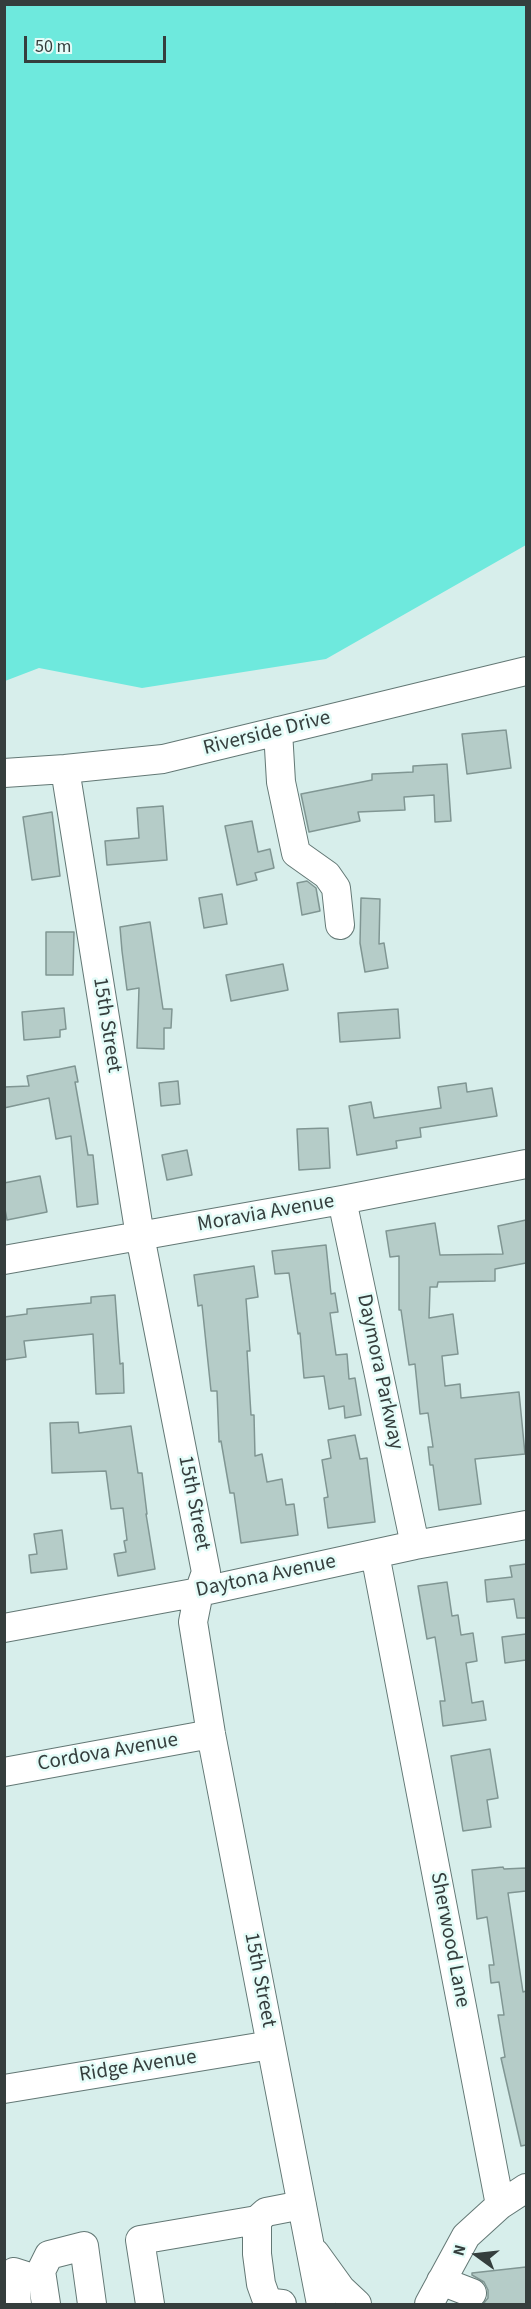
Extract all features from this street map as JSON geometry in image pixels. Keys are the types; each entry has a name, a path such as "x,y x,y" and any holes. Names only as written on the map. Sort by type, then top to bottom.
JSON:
{"street":[{"name":"Riverside Drive","path":"4,773 64,770 163,759 526,671"},
{"path":"278,731 281,782 296,853 327,875 336,888 340,925"},
{"name":"15th Street","path":"64,770 140,1236 206,1572 193,1622 211,1734 320,2295"},
{"name":"Moravia Avenue","path":"4,1260 342,1200 526,1164"},
{"name":"Daymora Parkway","path":"342,1200 415,1545"},
{"name":"Daytona Avenue","path":"4,1628 199,1592 415,1545 526,1525"},
{"name":"Sherwood Lane","path":"375,1554 500,2205"},
{"name":"Cordova Avenue","path":"4,1772 211,1734"},
{"name":"Ridge Avenue","path":"4,2089 271,2045"},
{"path":"471,2293 435,2293 466,2235 500,2205 526,2187"},
{"path":"150,2304 140,2241 257,2220 266,2212 302,2205"},
{"path":"257,2220 257,2254 261,2284 266,2298 273,2303 282,2304"},
{"path":"44,2293 41,2271 49,2255 84,2246 92,2304"},
{"path":"311,2248 342,2289 357,2304"},
{"path":"16,2304 14,2272 44,2293"},
{"path":"291,2304 304,2298 320,2295"}],"water":[{"path":"5,4 526,5 526,545 326,659 142,688 39,668 5,681"}],"building":[{"path":"506,730 511,768 467,774 462,734"},
{"path":"447,764 451,821 435,822 434,795 404,797 405,810 358,812 360,821 309,832 301,794 372,780 372,774 413,772 413,766"},
{"path":"163,806 167,860 107,865 105,841 139,838 137,808"},
{"path":"52,812 60,876 32,880 23,817"},
{"path":"252,821 258,852 270,849 274,868 255,873 257,880 237,885 225,826"},
{"path":"307,881 316,888 320,911 302,915 297,883"},
{"path":"222,894 227,924 204,928 199,898"},
{"path":"361,898 380,899 379,944 384,943 388,968 365,972 360,943"},
{"path":"150,922 163,1009 172,1009 171,1028 164,1028 164,1049 137,1048 139,988 127,990 122,951 120,927"},
{"path":"46,932 74,932 73,975 46,975"},
{"path":"283,964 288,990 231,1001 226,975"},
{"path":"64,1008 66,1029 60,1030 60,1037 24,1040 22,1012"},
{"path":"398,1009 400,1038 340,1042 338,1013"},
{"path":"75,1066 78,1082 75,1082 88,1155 93,1155 98,1204 77,1207 71,1136 56,1139 49,1098 4,1108 4,1087 29,1086 27,1076"},
{"path":"178,1081 180,1104 161,1106 159,1083"},
{"path":"466,1083 467,1092 492,1088 497,1116 420,1128 421,1137 396,1141 397,1148 357,1155 349,1106 371,1102 374,1118 441,1108 438,1087"},
{"path":"328,1128 330,1168 299,1170 297,1129"},
{"path":"187,1150 192,1175 167,1180 162,1155"},
{"path":"40,1176 47,1212 7,1220 4,1183"},
{"path":"526,1220 526,1263 495,1269 495,1281 438,1282 437,1287 430,1287 429,1318 453,1314 458,1354 442,1356 445,1386 460,1384 461,1398 519,1392 525,1454 475,1459 481,1504 439,1510 433,1465 430,1465 428,1447 433,1447 428,1413 420,1414 415,1364 409,1365 401,1310 399,1310 399,1256 390,1257 386,1231 435,1223 440,1255 503,1254 498,1226"},
{"path":"326,1245 331,1294 335,1293 338,1312 330,1313 336,1355 347,1354 349,1379 355,1378 361,1415 345,1418 344,1406 329,1409 324,1376 304,1378 300,1333 298,1334 289,1273 275,1274 272,1251"},
{"path":"254,1266 258,1297 246,1299 250,1351 247,1351 251,1415 254,1415 255,1456 262,1454 267,1482 282,1479 286,1505 294,1504 298,1535 241,1543 234,1493 230,1493 221,1441 219,1442 217,1391 211,1391 202,1305 198,1306 194,1275"},
{"path":"115,1295 124,1393 96,1394 93,1334 24,1341 26,1357 4,1360 4,1317 27,1314 27,1309 91,1303 91,1297"},
{"path":"78,1422 79,1433 131,1426 138,1473 142,1473 155,1569 118,1576 114,1554 126,1552 124,1541 127,1540 123,1508 111,1509 106,1471 52,1473 50,1423"},
{"path":"355,1435 360,1459 367,1458 375,1522 328,1528 324,1498 328,1497 322,1460 331,1458 328,1440"},
{"path":"62,1530 67,1569 31,1573 29,1555 37,1554 34,1534"},
{"path":"526,1564 526,1618 517,1618 514,1599 487,1602 485,1580 512,1577 510,1566"},
{"path":"447,1582 452,1616 458,1615 461,1635 473,1633 477,1661 466,1663 472,1703 483,1701 486,1720 443,1726 440,1701 445,1701 435,1637 427,1639 418,1586"},
{"path":"526,1634 526,1660 505,1663 502,1637"},
{"path":"490,1749 498,1798 487,1800 491,1827 463,1831 451,1756"},
{"path":"503,1867 504,1869 526,1868 526,1891 508,1893 523,1992 526,1991 526,2145 521,2146 501,2058 505,2057 498,2015 504,2015 499,1982 491,1983 489,1965 494,1965 487,1917 477,1919 472,1870"},
{"path":"526,2267 526,2304 483,2304 488,2298 488,2290 484,2282 472,2273"}]}
